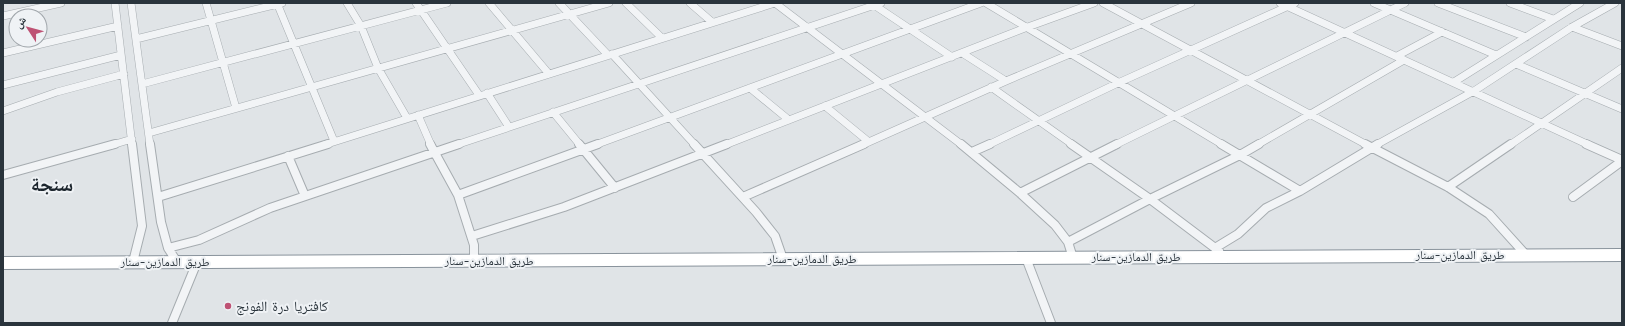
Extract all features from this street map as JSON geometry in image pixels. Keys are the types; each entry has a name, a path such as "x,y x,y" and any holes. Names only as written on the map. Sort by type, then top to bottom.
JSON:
{"highway":[{"name":"طريق الدمازين-سنار","path":"3,263 1073,258 1220,253 1622,255"}],"street":[{"path":"3,16 61,3"},
{"path":"115,3 142,226 133,262"},
{"path":"131,3 161,222 168,248 177,262"},
{"path":"206,3 236,108"},
{"path":"136,39 279,3 293,44 334,141"},
{"path":"347,3 361,26 378,68 407,118"},
{"path":"416,3 448,48 509,127"},
{"path":"142,84 447,3"},
{"path":"489,3 549,74"},
{"path":"559,3 640,84 743,198 776,236 783,259"},
{"path":"149,133 609,3"},
{"path":"626,3 662,38"},
{"path":"690,3 712,22"},
{"path":"747,3 755,9"},
{"path":"158,197 775,3 806,28 972,152 1020,193 1055,224 1068,242 1073,258"},
{"path":"458,195 981,3"},
{"path":"986,3 1025,28 1300,191"},
{"path":"472,236 564,207 615,188 962,52 1094,3"},
{"path":"1103,3 1246,81 1448,187 1489,214 1526,255"},
{"path":"743,198 1006,80 1191,3"},
{"path":"1280,3 1542,122 1622,161 1573,197"},
{"path":"972,152 1118,83 1295,3"},
{"path":"1374,3 1496,56"},
{"path":"1020,193 1090,157 1405,3"},
{"path":"1438,3 1526,37"},
{"path":"1510,3 1553,20"},
{"path":"1454,82 1580,3"},
{"path":"991,87 1150,199 1220,253 1266,208 1300,191 1372,147 1474,91 1572,27 1615,3"},
{"path":"168,248 199,240 270,208 878,4 910,29 952,57"},
{"path":"3,53 118,26"},
{"path":"1572,27 1622,46"},
{"path":"1068,242 1150,199 1240,155 1442,32"},
{"path":"962,52 1006,80"},
{"path":"3,85 121,55"},
{"path":"1516,64 1622,109"},
{"path":"1448,187 1622,68"},
{"path":"3,111 57,92 124,74"},
{"path":"750,88 789,120"},
{"path":"825,106 869,142"},
{"path":"553,112 615,188"},
{"path":"418,115 434,152 458,195 472,236 474,245 474,261"},
{"path":"3,175 132,139"},
{"path":"288,156 305,196"},
{"path":"1026,258 1051,323"},
{"path":"172,323 197,262"}],"place":[{"name":"كافتريا درة الفونج","path":"228,306"}],"district":[{"name":"سنجة","path":"52,184"}]}
